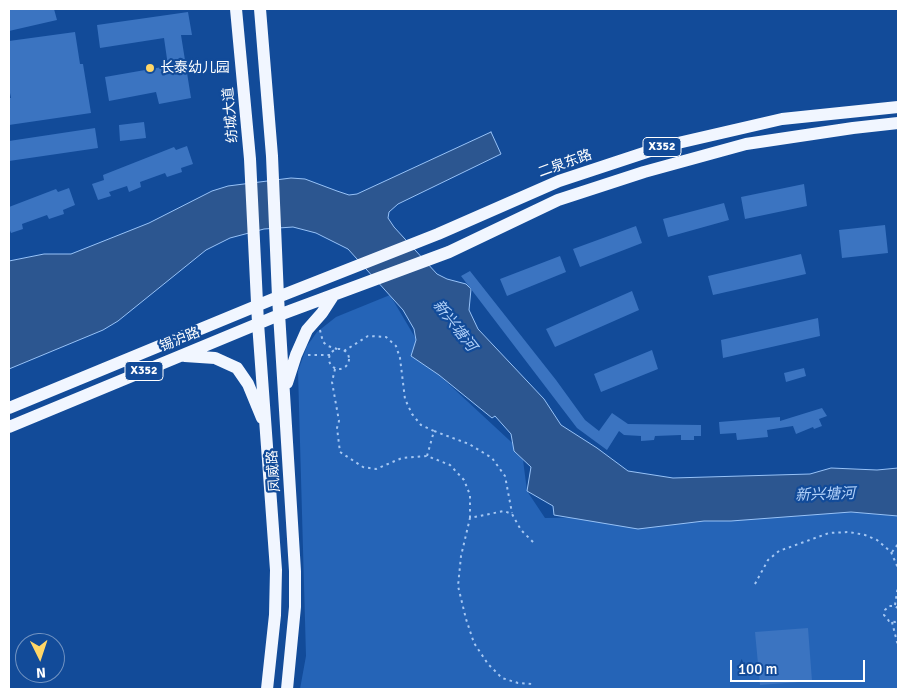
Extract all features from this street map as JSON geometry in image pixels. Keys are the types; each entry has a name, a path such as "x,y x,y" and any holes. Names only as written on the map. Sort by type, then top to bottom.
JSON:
{"main road":[{"name":"纺城大道","path":"236,9 250,159 255,255"},
{"name":"凤威路","path":"260,9 272,156 279,315 295,571 295,607 287,689"},
{"name":"二泉东路","path":"258,306 278,296 438,234 559,181 665,146 782,119 898,107"},
{"name":"X352","path":"279,315 449,252 558,200 644,172 746,144 898,123"},
{"name":"凤威路","path":"255,255 258,324 276,570 275,615 267,689"},
{"path":"284,394 296,355 307,330 333,296"},
{"name":"锡沪路","path":"9,408 258,306"},
{"name":"锡沪路","path":"9,427 279,315"},
{"path":"180,356 215,358 237,368 248,384 266,430"}],"path":[{"path":"317,318 323,342 337,350 344,351 368,336 386,337 396,346 400,358 405,399 412,414 421,425 469,444 492,458 505,476 512,514 522,530 533,542"},
{"path":"296,355 330,355 337,350"},
{"path":"330,355 330,365 335,369 344,368 349,362 348,356 344,351"},
{"path":"335,369 332,382 339,421 337,428 340,452 363,467 376,469 402,458 427,456 450,465 464,480 470,496 470,518 461,556 458,586 474,643 488,664 502,678 518,683 533,684"},
{"path":"427,456 434,431"},
{"path":"470,518 504,511 512,514"},
{"path":"756,584 768,560 779,552 829,533 848,532 865,535 877,540 891,552 898,568"},
{"path":"891,552 898,544"},
{"path":"894,606 898,586"},
{"path":"898,608 894,606 887,608 884,612 885,618 892,622 898,646"},
{"path":"892,622 898,620"}],"shaded area":[{"path":"390,295 439,375 522,452 527,491 545,518 851,512 898,516 898,689 300,689 306,656 298,371 307,346 317,332 336,317"}],"water":[{"name":"新兴塘河","path":"491,132 501,154 398,204 389,212 388,218 437,274 466,284 471,289 469,310 478,329 544,399 561,425 628,471 673,478 810,474 831,468 877,470 898,468 898,516 851,512 731,521 704,521 638,529 554,515 553,506 527,491 531,467 514,451 511,434 495,416 492,418 439,375 411,356 416,340 414,329 403,310 348,249 316,233 293,227 264,229 230,238 206,250 118,321 103,330 9,369 9,261 44,254 71,254 149,223 212,191 228,186 291,178 305,179 349,195 357,194"}],"building":[{"path":"54,9 57,20 9,31 9,10"},
{"path":"188,12 192,35 181,35 191,98 159,104 156,92 109,101 105,77 168,66 164,38 100,48 97,25"},
{"path":"75,32 80,64 83,64 91,113 9,125 9,98 11,98 9,88 9,41"},
{"path":"144,122 146,138 120,141 119,125"},
{"path":"95,128 98,148 9,161 9,141"},
{"path":"187,146 193,164 181,168 182,172 167,177 165,173 140,182 141,187 129,192 127,186 109,192 111,196 98,200 92,184 104,180 103,175 174,147 176,150"},
{"path":"804,184 807,206 745,219 741,197"},
{"path":"69,188 75,205 63,210 64,214 49,219 47,215 22,224 23,229 11,233 9,228 9,207 56,189 58,192"},
{"path":"724,203 729,220 668,237 663,219"},
{"path":"885,225 888,253 842,258 839,230"},
{"path":"636,226 642,243 580,267 573,249"},
{"path":"801,254 806,274 713,295 708,276"},
{"path":"560,256 566,272 507,296 500,279"},
{"path":"470,271 585,420 599,431 612,413 628,424 701,425 701,436 694,436 694,440 681,440 681,435 655,436 654,440 641,441 641,436 624,435 619,431 607,450 577,428 461,276"},
{"path":"632,291 639,310 555,347 546,329"},
{"path":"818,318 820,336 723,358 721,340"},
{"path":"652,350 658,369 601,392 594,374"},
{"path":"804,368 806,376 786,382 784,373"},
{"path":"822,408 827,416 819,419 822,426 814,429 813,427 796,434 793,426 767,430 768,437 737,440 736,433 720,434 719,422 780,417 780,421"},
{"path":"808,628 812,681 760,685 755,632"}],"place":[{"name":"长泰幼儿园","path":"150,68"}]}
